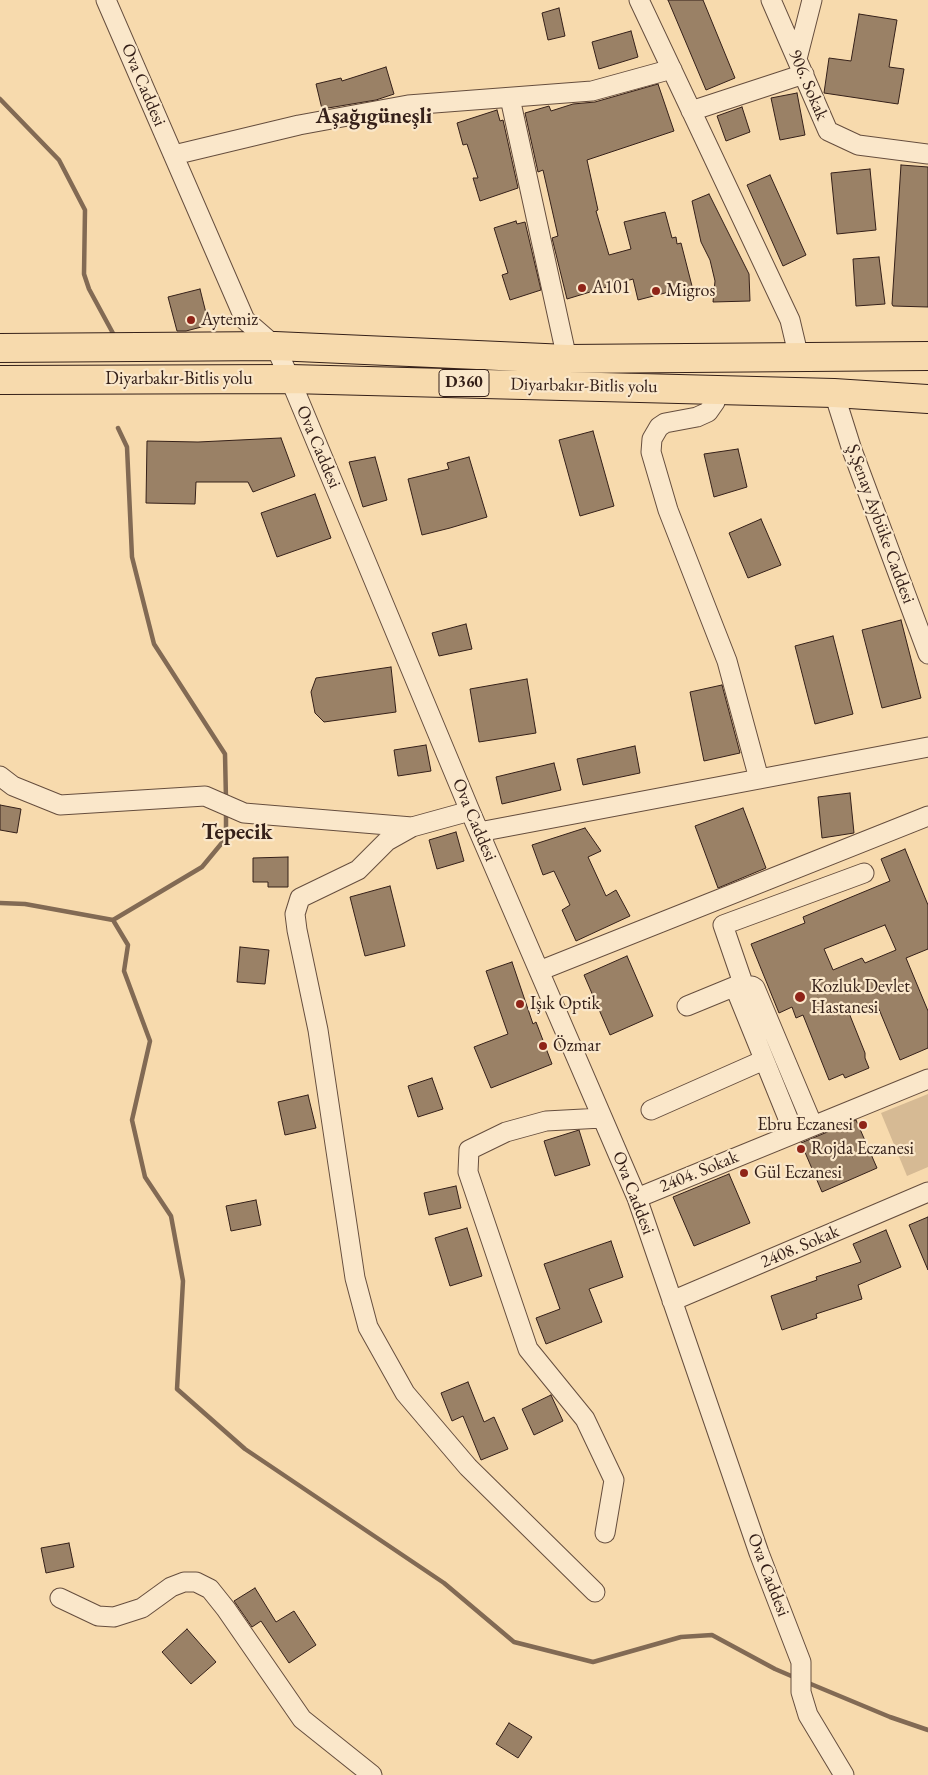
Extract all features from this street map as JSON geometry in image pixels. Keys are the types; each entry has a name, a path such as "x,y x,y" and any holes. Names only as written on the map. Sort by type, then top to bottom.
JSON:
{"highway":[{"name":"Diyarbakır-Bitlis yolu","path":"0,348 274,346 567,359 928,356"},
{"name":"Diyarbakır-Bitlis yolu","path":"0,380 290,379 834,393 928,399"}],"street":[{"name":"Ova Caddesi","path":"106,0 246,320 274,346 290,379 470,811 637,1198 758,1553 801,1662 801,1692 808,1715 844,1775"},
{"path":"638,0 790,320 800,358"},
{"name":"906. Sokak","path":"771,0 828,131 858,145 928,154"},
{"path":"691,111 800,67 812,0"},
{"path":"174,155 298,124 408,105 592,91 672,69"},
{"path":"510,98 567,359"},
{"path":"716,390 715,402 708,412 697,417 665,423 659,427 652,439 651,452 668,510 727,661 759,779"},
{"name":"Ş.Şenay Aybüke Caddesi","path":"834,393 852,450 928,654"},
{"path":"479,832 928,747"},
{"path":"0,776 13,786 60,805 205,796 244,813 412,828"},
{"path":"470,811 412,828 387,841 358,870 300,898 295,914 297,930 318,1030 355,1278 368,1327 405,1393 468,1467 595,1592"},
{"path":"539,971 928,816"},
{"path":"794,1133 738,995 743,984 723,925 864,873"},
{"path":"686,1006 743,984 755,988 813,1126"},
{"path":"651,1110 764,1060"},
{"name":"2404. Sokak","path":"637,1198 928,1078"},
{"path":"602,1118 546,1121 506,1132 469,1150 468,1172 528,1349 585,1419 614,1480 605,1533"},
{"name":"2408. Sokak","path":"672,1301 928,1192"},
{"path":"60,1598 98,1616 114,1617 142,1608 171,1587 184,1582 196,1582 210,1589 226,1608 302,1718 372,1775"}],"shaded area":[{"path":"928,1094 928,1167 907,1176 881,1113"}],"building":[{"path":"668,0 703,0 735,78 706,90"},
{"path":"559,8 565,36 548,40 542,13"},
{"path":"859,14 897,20 889,67 904,69 898,104 824,93 829,58 851,61"},
{"path":"631,31 638,57 599,69 592,42"},
{"path":"386,67 394,94 376,100 322,109 316,84 341,78 342,81"},
{"path":"658,84 674,131 587,160 598,210 596,211 609,255 631,249 624,222 665,212 672,238 676,237 677,244 681,243 692,286 638,300 633,279 567,299 552,238 558,236 543,170 538,172 525,113 549,106 551,111 573,104 595,102"},
{"path":"797,93 805,135 780,140 771,98"},
{"path":"742,107 750,132 726,141 717,116"},
{"path":"497,110 500,121 503,120 518,188 480,201 473,178 478,178 467,144 463,145 457,123"},
{"path":"901,165 928,167 928,307 893,306 892,304"},
{"path":"870,169 876,230 837,234 831,173"},
{"path":"770,175 806,255 783,266 747,185"},
{"path":"709,194 749,274 750,301 713,302 715,281 710,260 701,242 692,201"},
{"path":"516,221 517,224 525,222 541,290 510,300 502,275 508,273 494,228"},
{"path":"879,257 885,304 856,306 853,259"},
{"path":"200,289 209,325 186,331 177,331 168,297"},
{"path":"593,431 614,506 580,516 559,440"},
{"path":"281,438 295,476 253,492 248,482 196,482 195,504 146,503 147,441 198,442"},
{"path":"738,449 747,487 714,497 704,454"},
{"path":"375,457 387,500 363,507 349,462"},
{"path":"469,457 487,517 422,535 408,479 449,469 447,463"},
{"path":"315,494 331,538 277,557 261,513"},
{"path":"761,519 781,565 748,578 729,533"},
{"path":"901,620 921,698 882,708 862,630"},
{"path":"466,624 472,649 439,656 432,633"},
{"path":"833,636 853,714 815,724 795,646"},
{"path":"391,667 396,712 324,722 315,713 311,692 316,678"},
{"path":"527,679 536,733 479,742 470,689"},
{"path":"722,685 740,753 704,761 690,692"},
{"path":"426,745 431,771 398,776 394,750"},
{"path":"635,746 640,773 583,785 577,759"},
{"path":"554,763 561,790 502,804 496,777"},
{"path":"850,793 854,833 822,838 818,797"},
{"path":"0,805 21,809 17,833 0,830"},
{"path":"743,808 766,868 718,888 695,826"},
{"path":"585,828 601,851 588,857 606,896 616,890 630,916 576,941 562,910 570,905 554,871 543,875 532,845"},
{"path":"456,832 464,861 437,869 429,840"},
{"path":"905,849 928,905 928,949 906,958 928,1011 928,1048 900,1060 876,1002 849,1013 869,1068 845,1078 843,1074 829,1080 803,1015 796,1018 792,1007 779,1013 751,944 805,923 803,917 890,881 881,859","holes":["885,925 896,950 865,963 862,958 833,970 824,949"]},
{"path":"288,857 288,887 268,887 268,882 253,882 253,858"},
{"path":"390,886 405,946 365,956 350,897"},
{"path":"240,947 269,950 265,984 237,982"},
{"path":"627,956 653,1016 610,1035 584,975"},
{"path":"512,962 533,1024 536,1022 552,1064 491,1088 474,1047 508,1034 486,971"},
{"path":"432,1078 443,1109 418,1117 408,1086"},
{"path":"308,1095 316,1128 285,1135 278,1102"},
{"path":"856,1120 877,1168 822,1192 801,1143"},
{"path":"579,1130 590,1165 555,1176 544,1141"},
{"path":"729,1174 750,1223 694,1246 673,1197"},
{"path":"456,1186 461,1208 429,1215 424,1193"},
{"path":"256,1200 261,1225 231,1231 226,1206"},
{"path":"928,1217 928,1270 909,1225"},
{"path":"467,1228 482,1276 450,1286 435,1238"},
{"path":"886,1230 901,1267 858,1285 862,1299 816,1314 817,1318 782,1330 771,1296 817,1280 816,1277 861,1262 853,1244"},
{"path":"611,1241 623,1277 589,1289 602,1322 546,1344 536,1318 560,1309 544,1264"},
{"path":"468,1382 484,1422 494,1417 508,1449 481,1460 463,1416 452,1421 441,1393"},
{"path":"551,1395 563,1421 534,1435 522,1409"},
{"path":"69,1543 74,1567 46,1573 41,1548"},
{"path":"255,1588 276,1622 294,1611 316,1645 289,1663 261,1621 252,1627 234,1601"},
{"path":"187,1629 216,1662 191,1684 162,1652"},
{"path":"509,1723 532,1737 518,1758 496,1744"}],"waterway":[{"path":"0,99 59,160 85,210 84,274 89,289 115,337"},
{"path":"118,428 127,447 132,557 154,644 225,754 226,800"},
{"path":"0,903 25,904 113,920 202,867 226,838 226,810"},
{"path":"113,920 128,945 124,971 150,1041 132,1120 145,1177 171,1216 183,1281 177,1389 245,1449 444,1583 514,1642 593,1662 681,1637 712,1635 775,1669 796,1678"},
{"path":"806,1682 890,1717 928,1730"}],"place":[{"name":"A101","path":"582,288"},
{"name":"Migros","path":"656,291"},
{"name":"Aytemiz","path":"191,320"},
{"name":"Kozluk Devlet Hastanesi","path":"800,997"},
{"name":"Işık Optik","path":"520,1004"},
{"name":"Özmar","path":"543,1046"},
{"name":"Ebru Eczanesi","path":"863,1125"},
{"name":"Rojda Eczanesi","path":"801,1149"},
{"name":"Gül Eczanesi","path":"744,1173"}],"district":[{"name":"Aşağıgüneşli","path":"374,117"},
{"name":"Tepecik","path":"237,833"}]}
